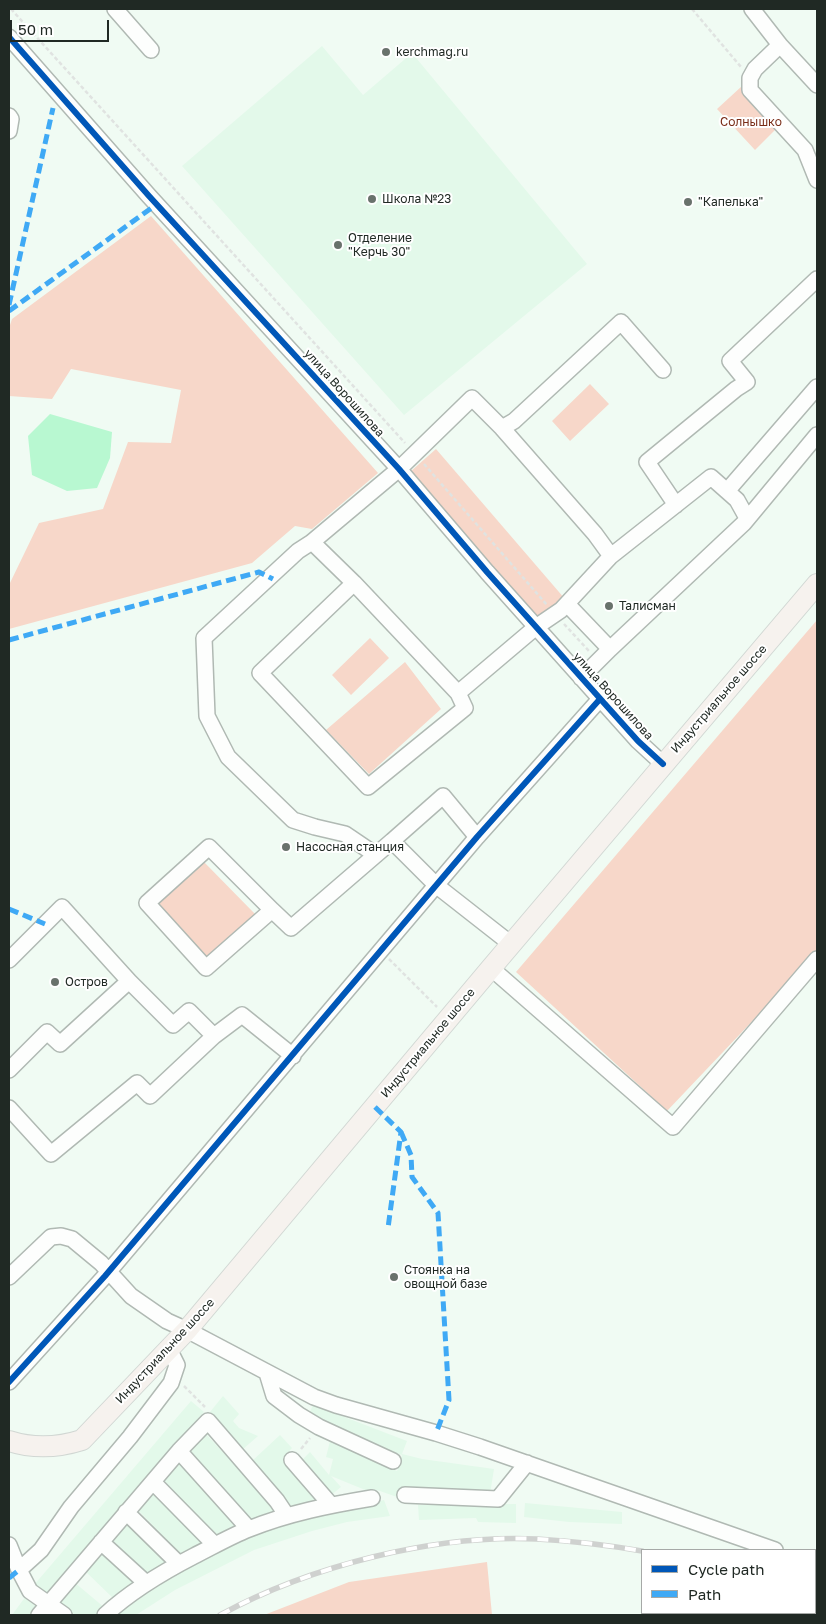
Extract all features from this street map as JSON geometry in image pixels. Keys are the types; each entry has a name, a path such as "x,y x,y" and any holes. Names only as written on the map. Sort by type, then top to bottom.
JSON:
{"main road":[{"name":"Индустриальное шоссе","path":"9,1442 25,1447 43,1448 82,1440 187,1330 490,968 817,584"}],"street":[{"path":"115,9 151,50"},
{"path":"752,9 780,46 817,85"},
{"name":"улица Ворошилова","path":"9,37 149,196 399,469 640,744 664,764"},
{"path":"780,46 755,69 750,78 750,90 805,150 817,180"},
{"path":"805,72 817,63"},
{"path":"9,116 11,119 9,131"},
{"path":"676,505 647,462 747,382 730,361 817,279"},
{"path":"502,428 514,420 620,322 663,370"},
{"path":"727,491 817,387"},
{"path":"376,855 345,834 293,820 228,756 207,716 204,638 298,551 312,542 399,469 472,398 502,428 595,534 611,556"},
{"path":"582,678 610,648 747,518 817,435"},
{"path":"458,693 536,626 555,615 568,604 611,556 711,477 737,500 747,518"},
{"path":"312,542 354,583 458,693 465,708 368,787 260,673 354,583"},
{"path":"568,604 610,648"},
{"path":"9,1382 109,1271 477,837 600,699"},
{"path":"272,910 206,968 147,903 210,847 291,928 443,796 477,837"},
{"path":"392,841 436,886 511,944"},
{"path":"9,960 62,907 129,981 173,1025 189,1011 214,1036"},
{"path":"490,968 673,1127 817,959"},
{"path":"9,1070 47,1032 60,1044 129,981"},
{"path":"9,1108 51,1154 137,1083 150,1096 214,1036 242,1015 293,1056"},
{"path":"9,1277 51,1237 61,1236 72,1239 109,1271 131,1296 166,1322 187,1330 314,1397 436,1433 528,1463 772,1549"},
{"path":"19,1570 41,1550 71,1507 130,1437 171,1383 177,1365 169,1349"},
{"path":"267,1373 274,1396 319,1428 393,1461"},
{"path":"43,1609 76,1574 126,1512 208,1420 278,1501 287,1516"},
{"path":"179,1451 248,1529"},
{"path":"292,1460 331,1505"},
{"path":"405,1495 498,1499 528,1463"},
{"path":"153,1482 215,1545"},
{"path":"106,1615 146,1583 248,1529 287,1516 331,1505 372,1498"},
{"path":"126,1512 179,1564"},
{"path":"101,1542 146,1583"},
{"path":"9,1545 30,1591 43,1609 64,1615"}],"path":[{"path":"11,9 415,454 555,615 598,661"},
{"path":"692,9 750,78"},
{"path":"381,951 448,1018"},
{"path":"174,1375 206,1409 208,1420"},
{"path":"292,1460 319,1428"}],"shaded area":[{"name":"Школа №23","path":"322,46 363,95 412,53 587,264 404,415 182,166"},
{"path":"50,414 112,432 110,458 97,488 67,491 32,475 28,436"},
{"path":"223,1396 239,1414 233,1421 239,1428 258,1436 242,1450 210,1412"},
{"path":"191,1401 204,1412 52,1588 46,1594 34,1585"},
{"path":"313,1405 407,1441 402,1454 422,1459 494,1469 490,1494 402,1488 397,1497 377,1490 375,1494 331,1476 341,1487 330,1496 301,1461 310,1452 329,1475 333,1459 326,1457 330,1441 397,1471 402,1455 368,1443 309,1414"},
{"path":"206,1434 278,1512 256,1524 188,1451"},
{"path":"280,1435 292,1448 283,1458 320,1501 295,1510 252,1461"},
{"path":"179,1460 238,1526 218,1539 161,1478"},
{"path":"153,1491 205,1544 182,1556 136,1508"},
{"path":"384,1500 390,1516 347,1522 254,1550 175,1590 136,1615 113,1615 166,1578 238,1541 288,1523"},
{"path":"525,1503 622,1512 622,1524 569,1522 524,1517"},
{"path":"516,1504 516,1523 478,1522 476,1518 419,1520 418,1505"},
{"path":"127,1521 167,1562 148,1576 111,1539"},
{"path":"103,1554 134,1583 115,1600 85,1571"},
{"path":"74,1582 105,1608 98,1615 75,1615 58,1601"},
{"path":"26,1596 38,1604 29,1615 12,1615"}],"green space":[{"name":"Солнышко","path":"742,86 778,127 755,150 717,109"},
{"path":"151,216 378,473 312,529 295,526 252,563 9,629 9,585 39,523 103,509 128,442 171,443 181,390 71,369 52,399 9,396 9,328 12,319"},
{"path":"590,384 609,404 570,441 552,421"},
{"path":"436,449 565,599 539,621 410,472"},
{"path":"817,620 817,953 667,1111 516,972"},
{"path":"370,638 389,658 351,695 332,675"},
{"path":"405,662 441,709 369,774 326,730"},
{"path":"204,862 255,914 207,958 158,904"},
{"path":"487,1562 492,1615 264,1615 349,1582"}],"railway":[{"path":"220,1615 255,1597 333,1568 415,1548 497,1539 537,1539 590,1543 641,1551"}],"marked path":[{"path":"9,305 53,108"},
{"path":"9,311 157,204"},
{"path":"9,640 259,572 273,579"},
{"path":"9,909 45,924"},
{"path":"375,1107 401,1132 388,1228"},
{"path":"401,1132 411,1155 412,1177 438,1213 449,1400 436,1433"},
{"path":"9,1578 19,1570"}],"cycle path":[{"path":"9,37 149,196 399,469 487,572 638,741 663,764"},
{"path":"9,1382 105,1276 477,837 600,699"}],"place":[{"name":"kerchmag.ru","path":"386,52"},
{"name":"Школа №23","path":"372,199"},
{"name":"\"Капелька\"","path":"688,202"},
{"name":"Отделение \"Керчь 30\"","path":"338,245"},
{"name":"Талисман","path":"609,606"},
{"name":"Насосная станция","path":"286,847"},
{"name":"Остров","path":"55,982"},
{"name":"Стоянка на овощной базе","path":"394,1277"}]}
